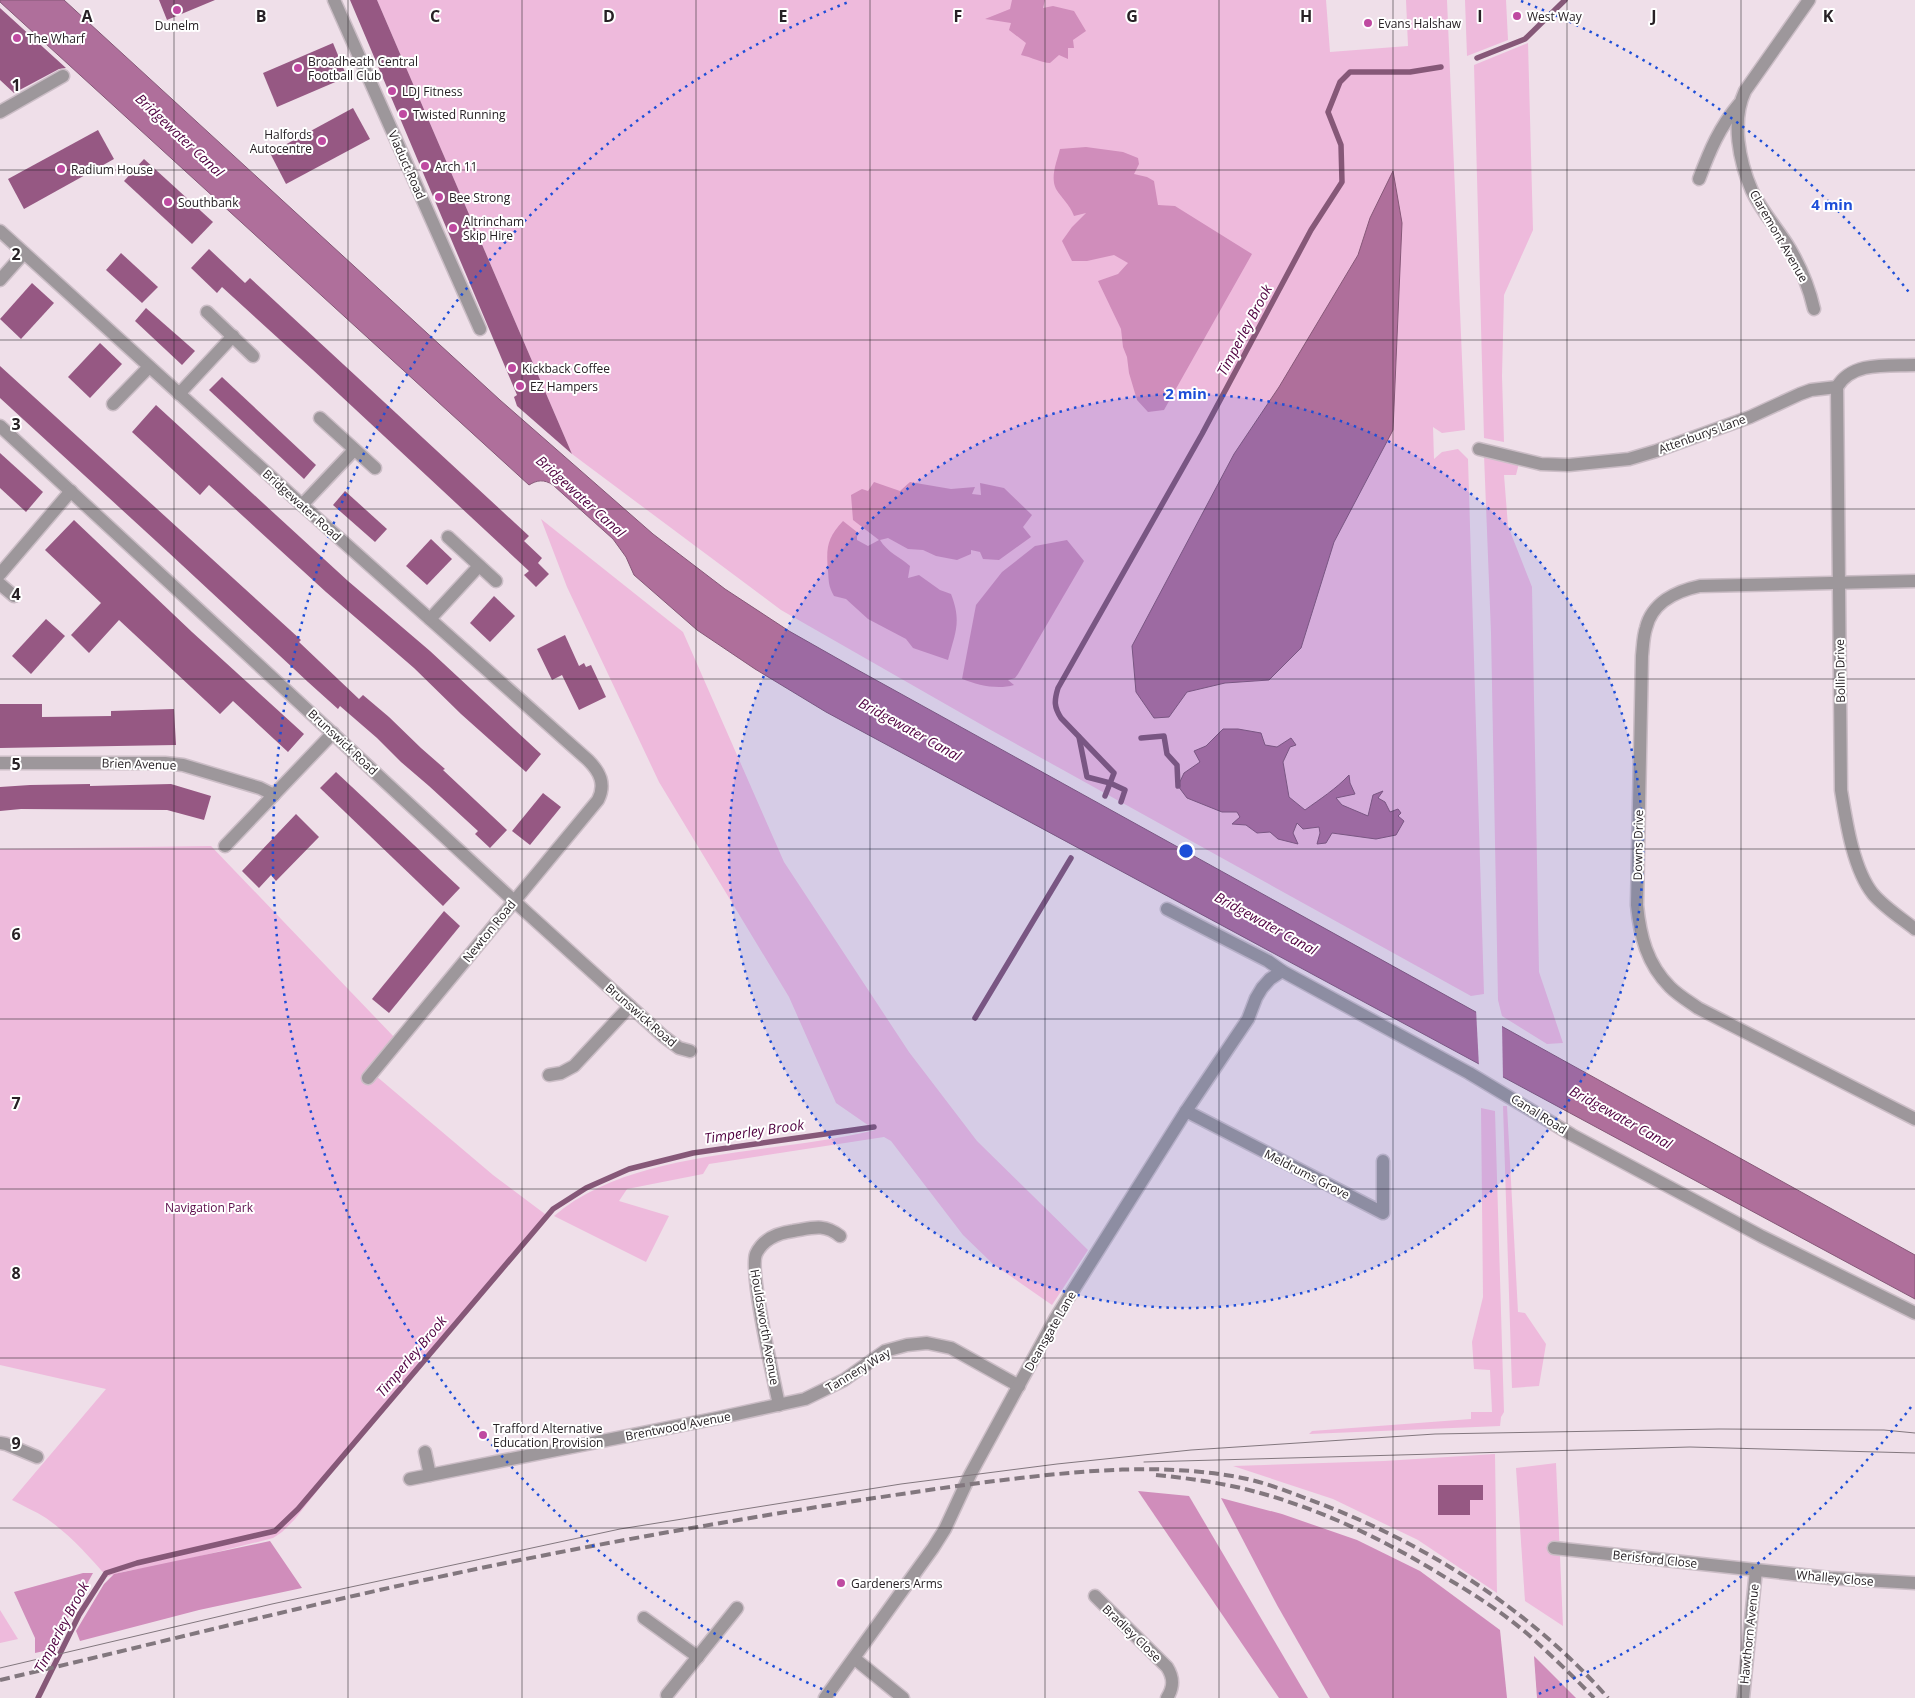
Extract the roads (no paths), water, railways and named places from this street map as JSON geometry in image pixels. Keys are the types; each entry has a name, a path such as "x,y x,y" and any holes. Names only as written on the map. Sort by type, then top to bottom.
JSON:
{"street":[{"name":"Viaduct Road","path":"334,0 480,329"},
{"name":"Claremont Avenue","path":"1809,0 1745,91 1737,114 1738,135 1743,162 1752,192 1790,248 1809,288 1814,309"},
{"path":"0,112 63,76"},
{"name":"Claremont Avenue","path":"1699,179 1724,121 1739,104"},
{"name":"Bridgewater Road","path":"0,231 302,505 588,760 597,770 602,780"},
{"path":"0,280 24,253"},
{"path":"207,312 253,356"},
{"path":"179,394 233,336"},
{"path":"1837,387 1843,378 1857,370 1880,366 1915,365"},
{"path":"113,404 149,367"},
{"name":"Attenburys Lane","path":"1479,449 1541,464 1569,465 1629,459 1750,418 1811,390 1837,387"},
{"name":"Bollin Drive","path":"1837,387 1841,790 1847,829 1854,853 1873,894 1915,930"},
{"path":"320,418 374,468"},
{"name":"Brunswick Road","path":"0,426 514,901 673,1044 690,1051"},
{"path":"302,505 354,450"},
{"path":"0,574 71,491"},
{"path":"448,536 496,581"},
{"path":"430,619 479,566"},
{"name":"Downs Drive","path":"1915,581 1700,586 1685,589 1668,597 1657,608 1646,626 1642,656 1637,905 1640,929 1650,960 1670,987 1698,1008 1915,1119"},
{"path":"0,584 14,596"},
{"path":"225,846 333,733"},
{"name":"Brien Avenue","path":"0,763 165,763 183,765 260,788 274,795"},
{"name":"Newton Road","path":"368,1078 598,800 602,780"},
{"name":"Canal Road","path":"1167,910 1268,961 1282,971 1469,1072 1581,1139 1762,1236 1915,1313"},
{"name":"Deansgate Lane","path":"825,1698 855,1659 933,1548 1059,1313 1186,1111 1248,1019 1262,988 1270,979 1282,971"},
{"path":"549,1075 561,1073 574,1066 630,1006"},
{"name":"Meldrums Grove","path":"1186,1111 1383,1213 1383,1161"},
{"name":"Houldsworth Avenue","path":"779,1405 759,1299 756,1256 766,1241 782,1232 821,1227 833,1231 840,1236"},
{"name":"Tannery Way","path":"779,1405 805,1399 834,1386 885,1351 927,1343 951,1348 1019,1386"},
{"name":"Brentwood Avenue","path":"410,1479 779,1405"},
{"path":"0,1443 37,1457"},
{"path":"425,1452 430,1475"},
{"name":"Berisford Close","path":"1554,1548 1756,1570"},
{"name":"Whalley Close","path":"1756,1570 1864,1581 1915,1583"},
{"name":"Hawthorn Avenue","path":"1743,1698 1756,1570"},
{"name":"Bradley Close","path":"1095,1596 1167,1667 1172,1676 1173,1686 1167,1698"},
{"path":"668,1697 737,1608"},
{"path":"644,1618 698,1657"},
{"path":"855,1659 903,1698"}],"water":[{"name":"Bridgewater Canal","path":"0,0 64,0 500,400 653,534 725,589 789,631 856,669 1915,1255 1915,1299 826,712 755,669 697,630 634,575 626,557 613,539 553,485 541,481 529,485"},
{"path":"1393,171 1402,223 1393,430 1334,542 1301,648 1269,680 1225,683 1187,692 1169,717 1154,718 1136,692 1132,646 1234,454 1279,387 1358,255 1370,218"},
{"path":"1223,729 1238,729 1261,733 1265,745 1277,747 1291,738 1296,745 1290,747 1283,762 1289,797 1305,810 1349,775 1355,794 1336,798 1342,805 1368,816 1373,795 1383,791 1378,798 1385,802 1390,812 1398,809 1401,813 1398,816 1404,821 1396,835 1376,839 1332,833 1326,843 1317,844 1320,833 1319,827 1303,829 1297,823 1293,833 1298,844 1278,839 1270,832 1257,833 1246,825 1232,824 1240,817 1237,812 1222,812 1187,798 1178,786 1184,773 1200,762 1194,751 1206,746"}],"waterway":[{"name":"Timperley Brook","path":"1477,58 1525,39 1565,0"},
{"name":"Timperley Brook","path":"1105,796 1114,773 1061,718 1055,704 1058,688 1202,434 1311,230 1342,182 1341,145 1328,112 1340,82 1350,72 1410,72 1441,67"},
{"path":"1141,738 1164,736 1167,754 1177,765 1178,786"},
{"path":"1079,737 1087,777 1110,783 1125,790 1121,802"},
{"name":"Timperley Brook","path":"975,1018 1071,858"},
{"name":"Timperley Brook","path":"38,1698 79,1615 106,1573 137,1563 275,1531 298,1509 553,1209 586,1188 629,1169 693,1153 874,1127"}],"tram line":[{"path":"0,1668 272,1604 620,1529 901,1484 1057,1464 1191,1450 1435,1434 1719,1429 1884,1430 1915,1433"},
{"path":"1144,1462 1690,1447 1915,1453"}],"railway":[{"path":"0,1680 392,1587 645,1536 842,1503 1020,1478 1152,1469 1205,1472 1260,1482 1347,1515 1389,1534 1430,1555 1469,1579 1507,1606 1543,1634 1577,1665 1608,1698"},
{"path":"1156,1475 1223,1484 1272,1496 1325,1515 1375,1538 1470,1592 1501,1613 1531,1637 1594,1698"}],"place":[{"name":"Dunelm","path":"177,10"},
{"name":"West Way","path":"1517,16"},
{"name":"Evans Halshaw","path":"1368,23"},
{"name":"The Wharf","path":"17,38"},
{"name":"Broadheath Central Football Club","path":"298,68"},
{"name":"LDJ Fitness","path":"392,91"},
{"name":"Twisted Running","path":"403,114"},
{"name":"Halfords Autocentre","path":"322,141"},
{"name":"Arch 11","path":"425,166"},
{"name":"Radium House","path":"61,169"},
{"name":"Bee Strong","path":"439,197"},
{"name":"Southbank","path":"168,202"},
{"name":"Altrincham Skip Hire","path":"453,228"},
{"name":"Kickback Coffee","path":"512,368"},
{"name":"EZ Hampers","path":"520,386"},
{"name":"Trafford Alternative Education Provision","path":"483,1435"},
{"name":"Gardeners Arms","path":"841,1583"}],"park label":[{"name":"Navigation Park","path":"209,1207"}]}
